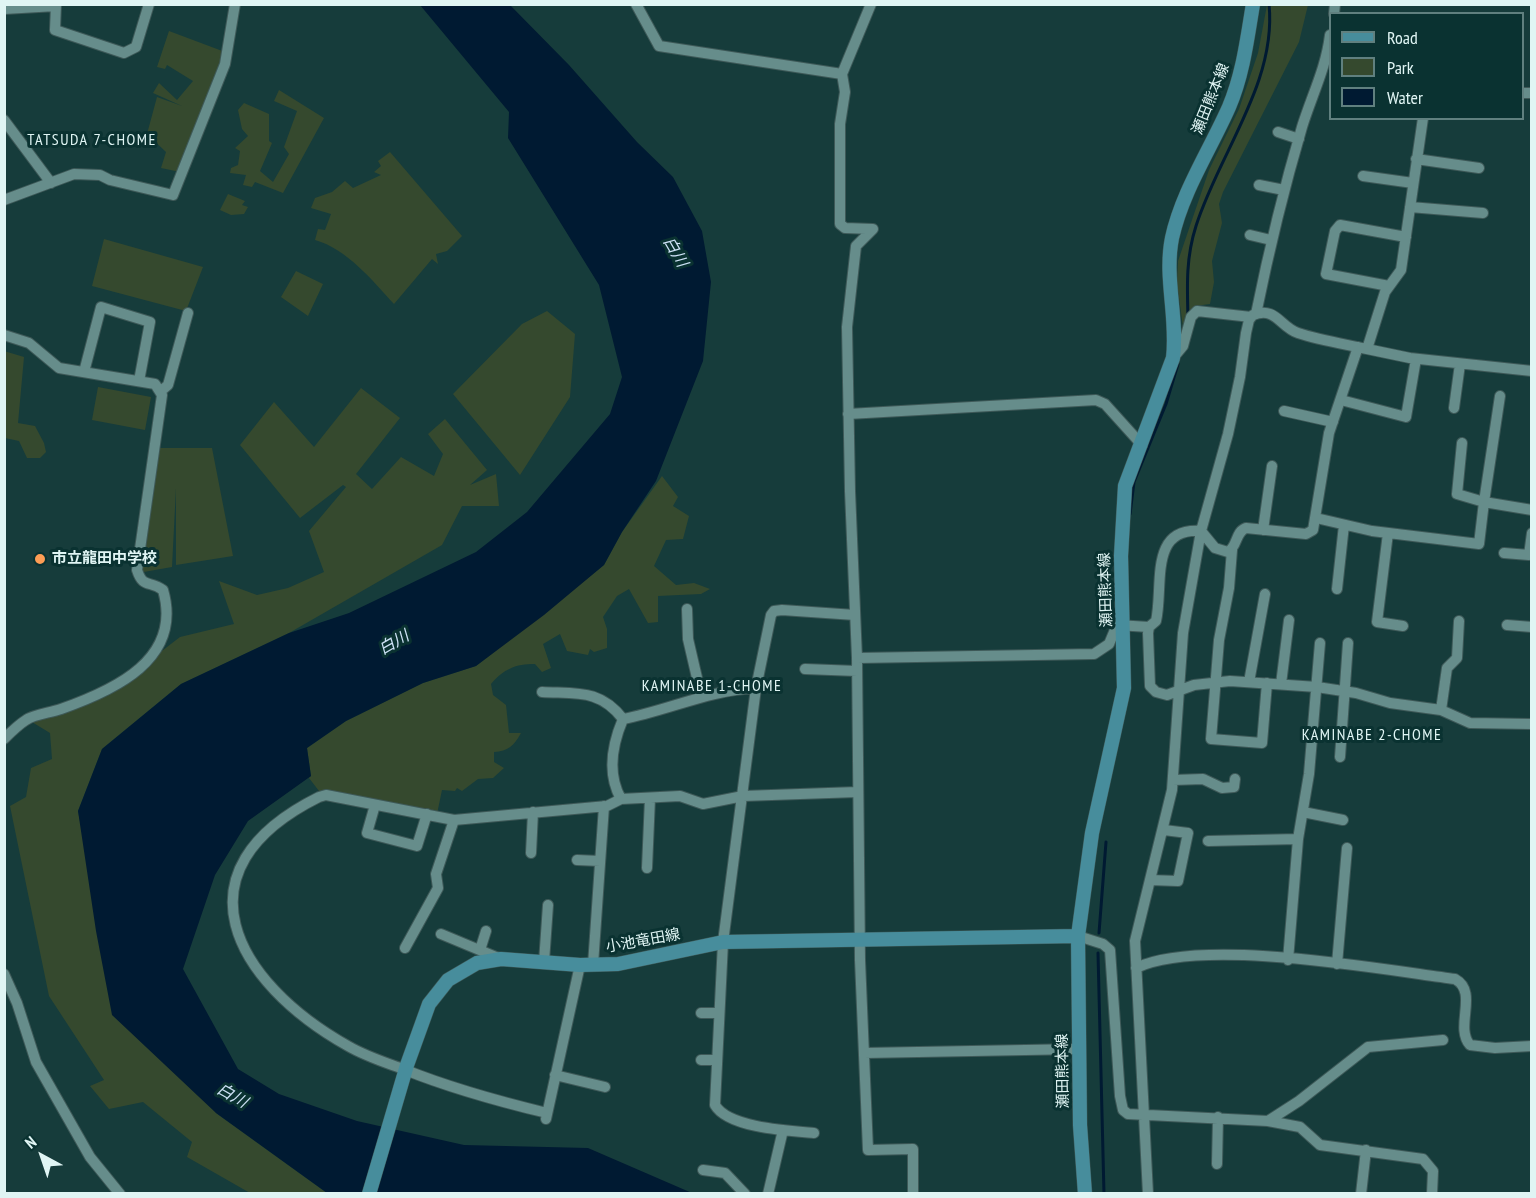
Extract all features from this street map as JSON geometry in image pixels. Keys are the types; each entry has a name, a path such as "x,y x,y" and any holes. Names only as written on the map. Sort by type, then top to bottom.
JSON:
{"main road":[{"name":"瀬田熊本線","path":"1085,1194 1079,1049 1078,936 1092,833 1124,688 1121,556 1125,486 1173,357 1175,340 1169,263 1172,238 1180,211 1229,106 1243,67 1253,4"},
{"name":"小池竜田線","path":"369,1194 423,1017 436,993 461,970 485,960 587,965 637,962 723,942 1078,936"}],"street":[{"path":"4,9 56,5 56,30 124,53 136,47 149,4"},
{"path":"4,200 74,174 100,175 110,180 173,195 225,64 235,4"},
{"path":"636,4 659,45 842,74"},
{"path":"871,4 842,74 845,93 840,124 840,224 845,228 873,230 856,246 847,327 857,658 857,792 864,1053 868,1150 913,1149 913,1194"},
{"path":"1148,1194 1136,941 1164,830 1173,780 1181,690 1183,633 1201,531 1228,434 1271,240 1299,139 1325,65 1329,41"},
{"path":"4,120 51,183"},
{"path":"1267,683 1262,743 1211,740 1215,682 1232,550 1242,530 1306,534 1312,530 1332,422 1389,286 1401,270 1423,120"},
{"path":"1278,132 1299,139"},
{"path":"1416,159 1479,168"},
{"path":"1363,176 1413,183"},
{"path":"1259,185 1284,190"},
{"path":"1410,207 1483,213"},
{"path":"1389,286 1326,274 1336,228 1343,226 1406,237"},
{"path":"1250,235 1271,240"},
{"path":"84,372 101,307 150,322 139,381"},
{"path":"1173,357 1183,346 1191,317 1197,311 1273,314 1297,333 1362,348 1416,359 1532,371"},
{"path":"161,391 168,385 188,313"},
{"path":"4,335 29,343 51,364 59,368 154,384 161,391 137,570 140,579 145,584 158,586 165,595 169,614 158,650 143,667 115,687 62,709 27,719 4,739"},
{"path":"1341,400 1410,418 1416,359"},
{"path":"1454,408 1460,364"},
{"path":"1316,518 1388,533 1479,544 1500,396"},
{"path":"848,414 1096,400 1105,404 1142,445"},
{"path":"1284,411 1332,422"},
{"path":"1462,443 1457,494 1484,502 1532,510"},
{"path":"1263,530 1272,466"},
{"path":"1337,590 1344,525"},
{"path":"1232,550 1228,552 1218,550 1201,531 1182,531 1168,543 1161,566 1156,621 1149,627 1147,646 1150,686 1164,694 1215,682 1317,687 1345,691 1390,703 1441,711 1470,723 1532,724"},
{"path":"1388,533 1377,622 1403,626"},
{"path":"1504,553 1529,555 1532,533"},
{"path":"1249,682 1264,594"},
{"path":"687,609 688,639 701,695"},
{"path":"814,1132 757,1126 718,1110 714,1101 723,942 756,688 764,644 774,611 855,615"},
{"path":"1281,684 1289,620"},
{"path":"1441,711 1447,668 1457,658 1459,621"},
{"path":"857,658 1094,654 1109,644 1117,625 1149,627"},
{"path":"1507,626 1532,627"},
{"path":"1288,960 1298,839 1303,812 1320,643"},
{"path":"1340,758 1348,643"},
{"path":"804,669 857,671"},
{"path":"623,718 659,711 701,695 756,688"},
{"path":"542,692 601,698 610,703 623,718"},
{"path":"621,799 613,782 612,767 623,718"},
{"path":"1173,780 1203,779 1222,788 1234,786"},
{"path":"604,806 600,861 587,965 555,1075 546,1116 465,1093 348,1046 286,1000 261,975 249,957 233,916 233,891 239,866 253,845 272,828 319,796 375,804 454,820 604,806 621,799 680,796 703,804 742,796 857,792"},
{"path":"647,868 650,798"},
{"path":"375,804 367,832 417,846 427,814"},
{"path":"531,853 533,812"},
{"path":"1303,812 1342,820"},
{"path":"405,948 438,888 436,874 454,820"},
{"path":"1150,880 1178,881 1188,833 1164,830"},
{"path":"1208,841 1298,839"},
{"path":"1337,964 1347,848"},
{"path":"577,860 600,861"},
{"path":"544,962 548,905"},
{"path":"480,951 486,931"},
{"path":"441,934 501,959"},
{"path":"1078,936 1103,944 1110,950 1121,1103 1125,1112 1145,1116 1218,1117 1268,1121 1300,1127 1320,1145 1366,1150 1427,1161 1433,1171 1432,1194"},
{"path":"1136,968 1167,958 1235,957 1337,964 1455,979 1462,984 1466,993 1464,1035 1470,1045 1495,1048 1532,1046"},
{"path":"4,974 17,1003 36,1062 90,1157 117,1192"},
{"path":"701,1013 719,1013"},
{"path":"1268,1121 1299,1101 1368,1047 1443,1040"},
{"path":"864,1053 1079,1049"},
{"path":"700,1060 716,1060"},
{"path":"555,1075 605,1087"},
{"path":"1216,1164 1218,1117"},
{"path":"768,1194 783,1130"},
{"path":"1361,1194 1366,1150"},
{"path":"703,1170 725,1173 745,1194"}],"green space":[{"path":"1267,5 1308,5 1299,42 1219,204 1222,223 1212,261 1214,282 1210,304 1195,306 1183,327 1177,283 1178,261 1209,170 1239,109 1258,53"},
{"path":"169,31 225,52 180,172 161,168 166,152 147,134 157,97 182,106 153,93 159,83 177,100 193,81 167,65 165,69 157,67"},
{"path":"279,90 324,118 283,193 255,182 252,187 243,185 246,175 230,173 231,168 238,165 240,151 235,148 248,136 242,129 238,110 244,103 269,114 269,141 272,143 260,171 273,182 289,154 284,147 297,111 274,101"},
{"path":"390,152 462,236 447,251 436,254 438,264 432,259 394,304 348,258 327,244 315,240 318,229 325,230 331,214 311,208 315,198 332,192 345,181 353,188 381,175 374,172 381,166 378,161"},
{"path":"228,194 245,201 242,205 248,207 244,214 231,215 220,210"},
{"path":"104,239 203,267 186,311 92,286"},
{"path":"296,271 323,284 308,316 281,297"},
{"path":"547,311 575,334 570,397 520,475 453,394 522,324"},
{"path":"4,351 24,357 18,423 35,426 46,452 40,458 27,458 19,441 5,438"},
{"path":"98,387 151,397 145,430 92,420"},
{"path":"361,388 400,418 356,474 372,489 401,457 434,476 443,454 428,434 445,419 487,470 470,485 496,474 499,506 462,506 442,545 289,633 181,684 102,749 78,811 88,861 216,1113 327,1193 250,1193 187,1157 192,1142 143,1102 109,1109 90,1086 104,1080 49,996 10,806 26,797 31,768 52,759 50,733 27,719 115,687 180,637 234,624 219,581 257,595 288,588 324,572 309,531 346,487 343,485 300,518 240,445 274,402 314,447"},
{"path":"153,448 212,448 233,556 176,565 176,488 172,567 138,573"},
{"path":"662,476 678,497 673,506 689,516 683,539 666,540 654,566 676,585 694,583 710,589 701,594 658,596 658,622 648,623 629,589 617,596 603,617 607,629 607,648 594,652 590,649 588,655 567,651 560,634 543,644 551,668 542,672 535,664 522,665 510,668 501,675 491,684 493,695 506,705 509,733 521,733 510,747 494,752 494,762 504,768 493,778 478,779 462,791 457,788 455,791 442,790 437,814 319,791 309,778 311,776 307,748 346,721 423,683 476,666 604,565 622,532"}],"water":[{"name":"白川","path":"420,5 510,5 569,65 637,142 673,177 702,231 711,282 703,361 656,481 622,532 604,565 544,615 476,666 423,683 346,721 307,748 311,776 248,821 215,875 183,969 238,1069 279,1094 357,1121 464,1145 588,1148 692,1193 327,1193 216,1113 112,1015 96,931 78,811 102,749 181,684 289,633 349,613 476,552 527,512 610,414 622,377 599,285 508,138 509,112"}],"waterway":[{"path":"1188,317 1188,271 1193,237 1206,199 1255,90 1264,62 1269,33 1269,4"},
{"path":"1130,514 1134,482 1166,404 1178,364"},
{"path":"1099,933 1106,842"},
{"path":"1098,953 1104,1194"}],"place":[{"name":"市立龍田中学校","path":"40,559"}],"district":[{"name":"TATSUDA 7-CHOME","path":"92,140"},
{"name":"KAMINABE 1-CHOME","path":"712,686"},
{"name":"KAMINABE 2-CHOME","path":"1372,735"}]}
